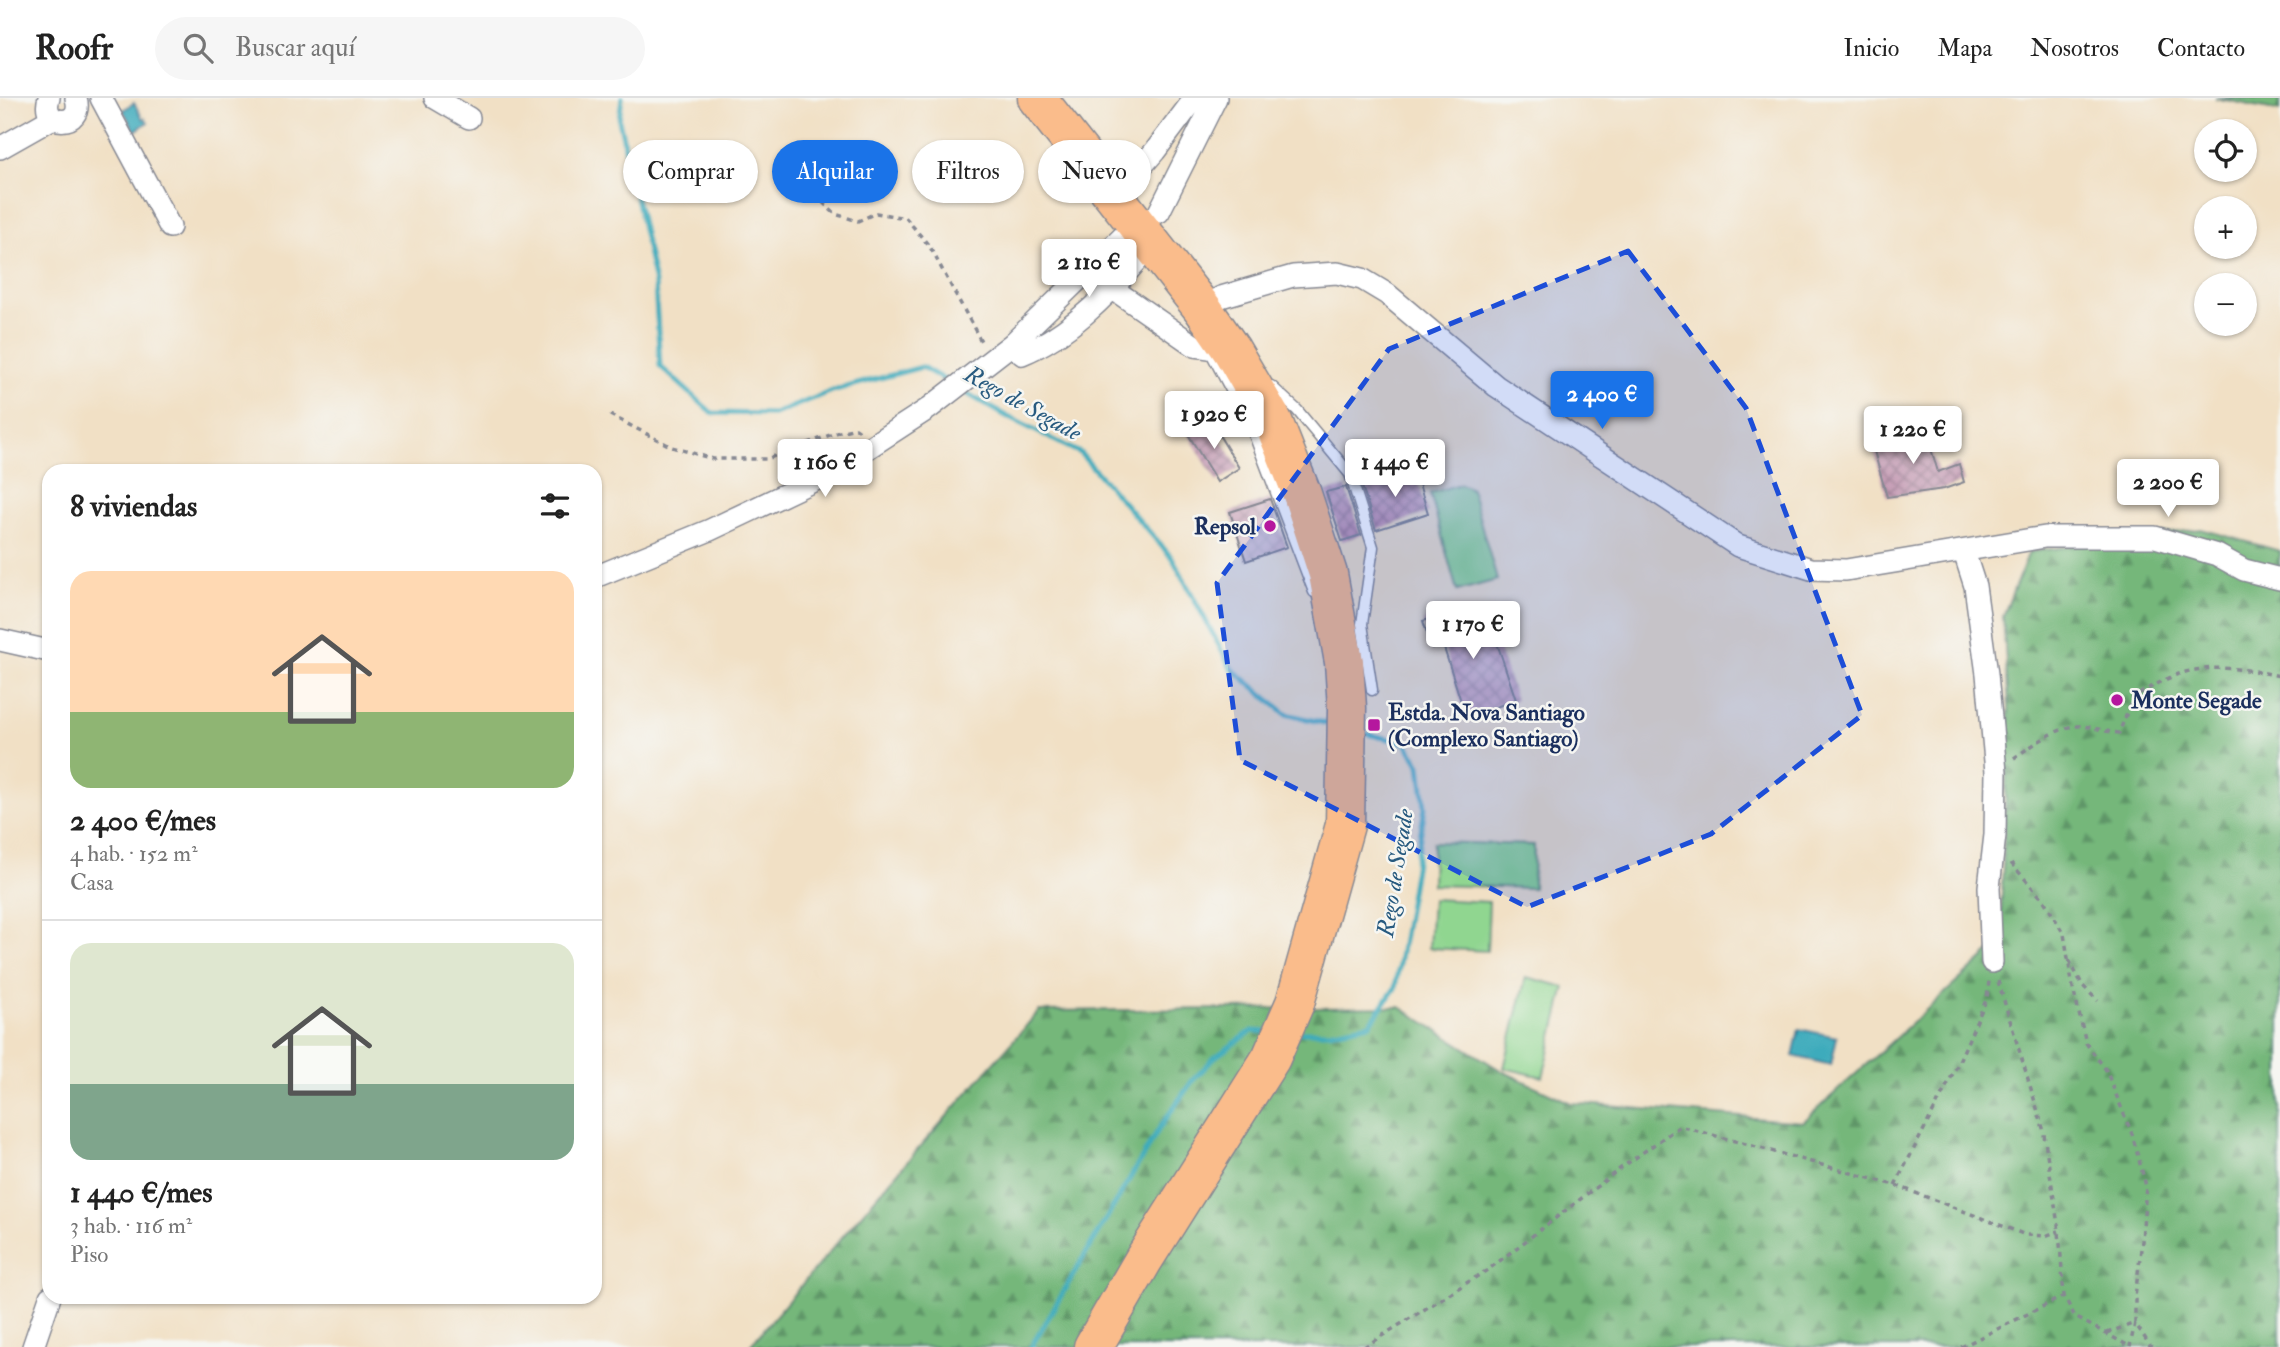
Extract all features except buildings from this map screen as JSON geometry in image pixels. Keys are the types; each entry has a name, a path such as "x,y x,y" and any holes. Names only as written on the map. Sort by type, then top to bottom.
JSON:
{"highway":[{"path":"1037,98 1203,309 1229,358 1273,421 1328,574 1344,662 1348,708 1345,825 1296,1003 1271,1058 1144,1259 1093,1347"}],"street":[{"path":"0,148 51,108 58,121 70,119 75,115 76,100 100,98 170,227"},
{"path":"436,98 469,118"},
{"path":"1012,344 1023,354 1046,345 1113,289 1137,224 1155,151 1195,98"},
{"path":"602,574 746,514 828,474 928,409 1012,344 1137,224 1216,98"},
{"path":"1203,309 1221,297 1293,276 1337,274 1362,279 1387,295 1496,386 1738,546 1811,569 1846,570 2045,537 2155,537 2217,555 2244,570 2280,579"},
{"path":"1113,289 1195,346 1229,358"},
{"path":"1964,552 1975,586 1996,772 1995,835 1989,887 1992,962"},
{"path":"0,640 42,649"},
{"path":"33,1347 48,1304"}],"lane":[{"path":"1229,358 1250,424 1317,597"},
{"path":"1229,358 1250,424"},
{"path":"1229,358 1297,410 1350,474 1373,547 1362,624 1372,690"},
{"path":"1322,610 1344,662"}],"path":[{"path":"823,203 835,215 858,221 876,212 906,218 930,247 991,360"},
{"path":"610,415 672,447 713,459 767,459 835,433 856,428 876,444"},
{"path":"1996,772 2041,738 2078,725 2119,733 2133,697 2182,673 2216,667 2280,676"},
{"path":"1992,962 2043,1128 2059,1231 2064,1296 2075,1317 2131,1347 2146,1186 2132,1134 2106,1070 2086,1043 2064,934 2045,902 2014,867 1995,835"},
{"path":"2068,957 2083,986 2098,1001"},
{"path":"1895,1185 1955,1070 1987,998 1992,962"},
{"path":"1364,1347 1489,1269 1680,1126 1895,1185 2026,1235 2045,1236 2059,1231"},
{"path":"1961,1347 2064,1296"},
{"path":"2106,1334 2135,1323"},
{"path":"2135,1323 2151,1347"}],"highlighted area":[{"path":"1628,251 1746,408 1862,715 1711,834 1527,907 1240,760 1217,583 1389,349"}],"green space":[{"path":"2215,98 2280,98 2280,111"},
{"path":"1460,484 1470,488 1472,492 1497,580 1457,591 1430,493"},
{"path":"2201,529 2280,551 2280,1347 749,1347 1039,1011 1400,1007 1502,1071 1571,1103 1803,1122 2000,943 2009,708 2003,616 2029,552"},
{"path":"1433,842 1534,845 1533,888 1432,885"},
{"path":"1432,899 1489,902 1487,951 1429,948"},
{"path":"1526,977 1565,987 1543,1077 1504,1068"}],"water":[{"path":"134,103 143,119 148,122 135,131 123,110"},
{"path":"1799,1029 1837,1037 1831,1065 1793,1056"}],"waterway":[{"name":"Rego de Segade","path":"622,98 619,120 655,283 660,366 712,413 774,414 835,390 922,367 953,385"},
{"name":"Rego de Segade","path":"961,390 1080,453 1173,559 1231,668 1286,714 1333,725"},
{"name":"Rego de Segade","path":"1297,1032 1329,1032 1370,1024 1395,988 1425,807 1420,765 1406,743 1359,732"},
{"name":"Rego de Segade","path":"1031,1347 1160,1127 1193,1080 1215,1057 1252,1031 1267,1032"}],"place":[{"name":"Repsol","path":"1270,526"},
{"name":"Monte Segade","path":"2117,700"},
{"name":"Estda. Nova Santiago (Complexo Santiago)","path":"1374,725"}]}
